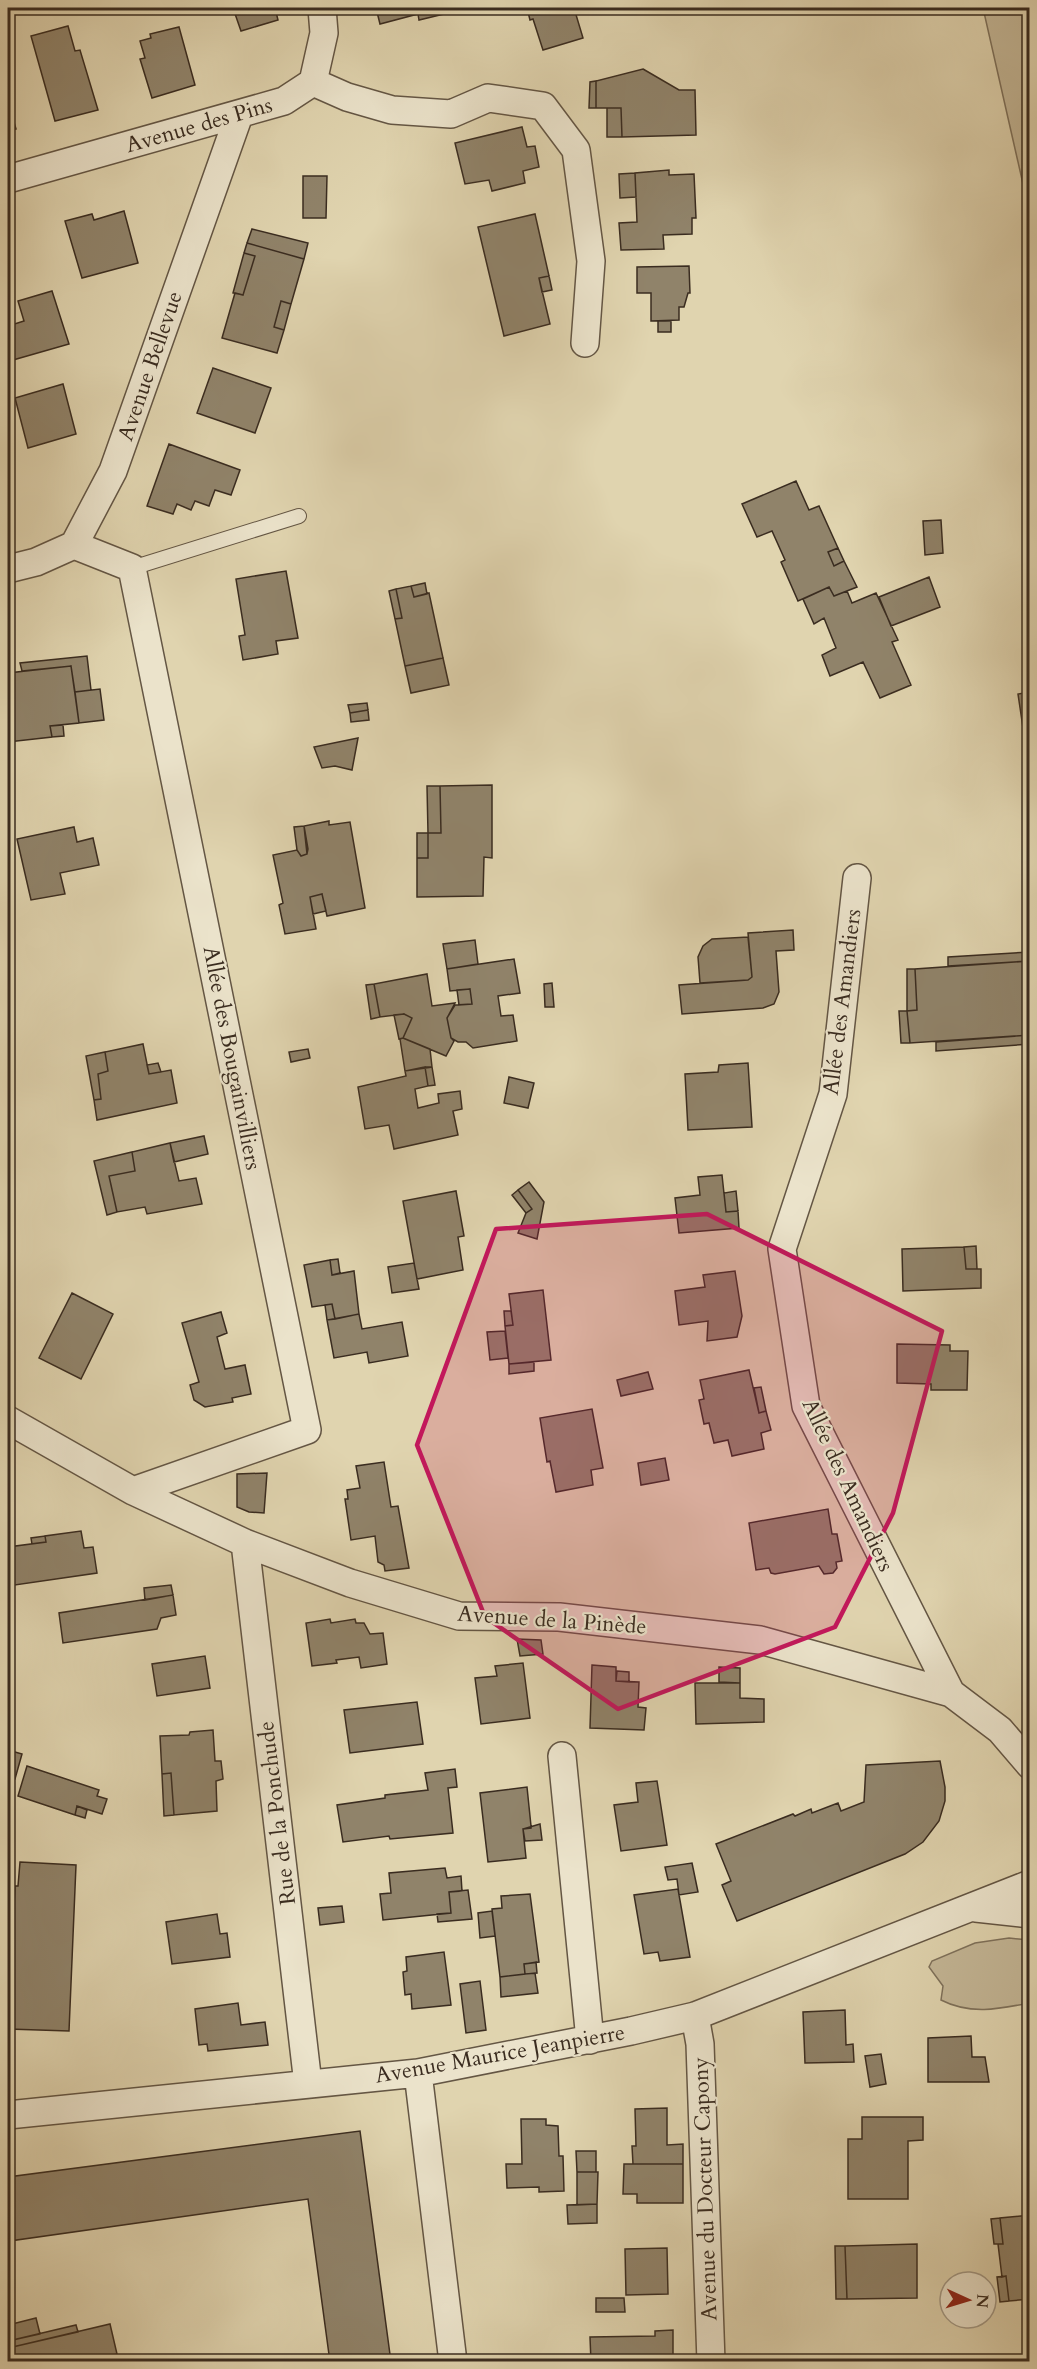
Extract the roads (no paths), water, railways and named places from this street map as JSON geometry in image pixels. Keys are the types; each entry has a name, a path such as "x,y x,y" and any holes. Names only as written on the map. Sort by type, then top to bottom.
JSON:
{"street":[{"path":"322,8 324,33 313,82 347,98 392,110 451,114 489,98 543,106 576,150 591,261 585,343"},
{"name":"Avenue des Pins","path":"8,179 284,101 313,82"},
{"name":"Avenue Bellevue","path":"74,545 113,471 239,115"},
{"path":"8,569 36,562 74,545 132,568"},
{"name":"Allée des Bougainvilliers","path":"132,568 307,1430 133,1491"},
{"name":"Allée des Amandiers","path":"857,878 833,1094 782,1249 806,1406 951,1694"},
{"name":"Avenue de la Pinède","path":"8,1420 133,1491 245,1543 350,1583 459,1616 559,1617 760,1640 951,1694 1000,1730 1029,1765"},
{"name":"Rue de la Ponchude","path":"245,1543 308,2084"},
{"path":"562,1756 590,2040"},
{"name":"Avenue Maurice Jeanpierre","path":"8,2115 418,2073 590,2040 695,2016 1029,1884"},
{"name":"Avenue Maurice Jeanpierre","path":"972,1908 1029,1914"},
{"name":"Avenue du Docteur Capony","path":"695,2016 700,2044 711,2361"},
{"path":"418,2073 453,2361"}],"lane":[{"path":"132,568 299,516"}]}
